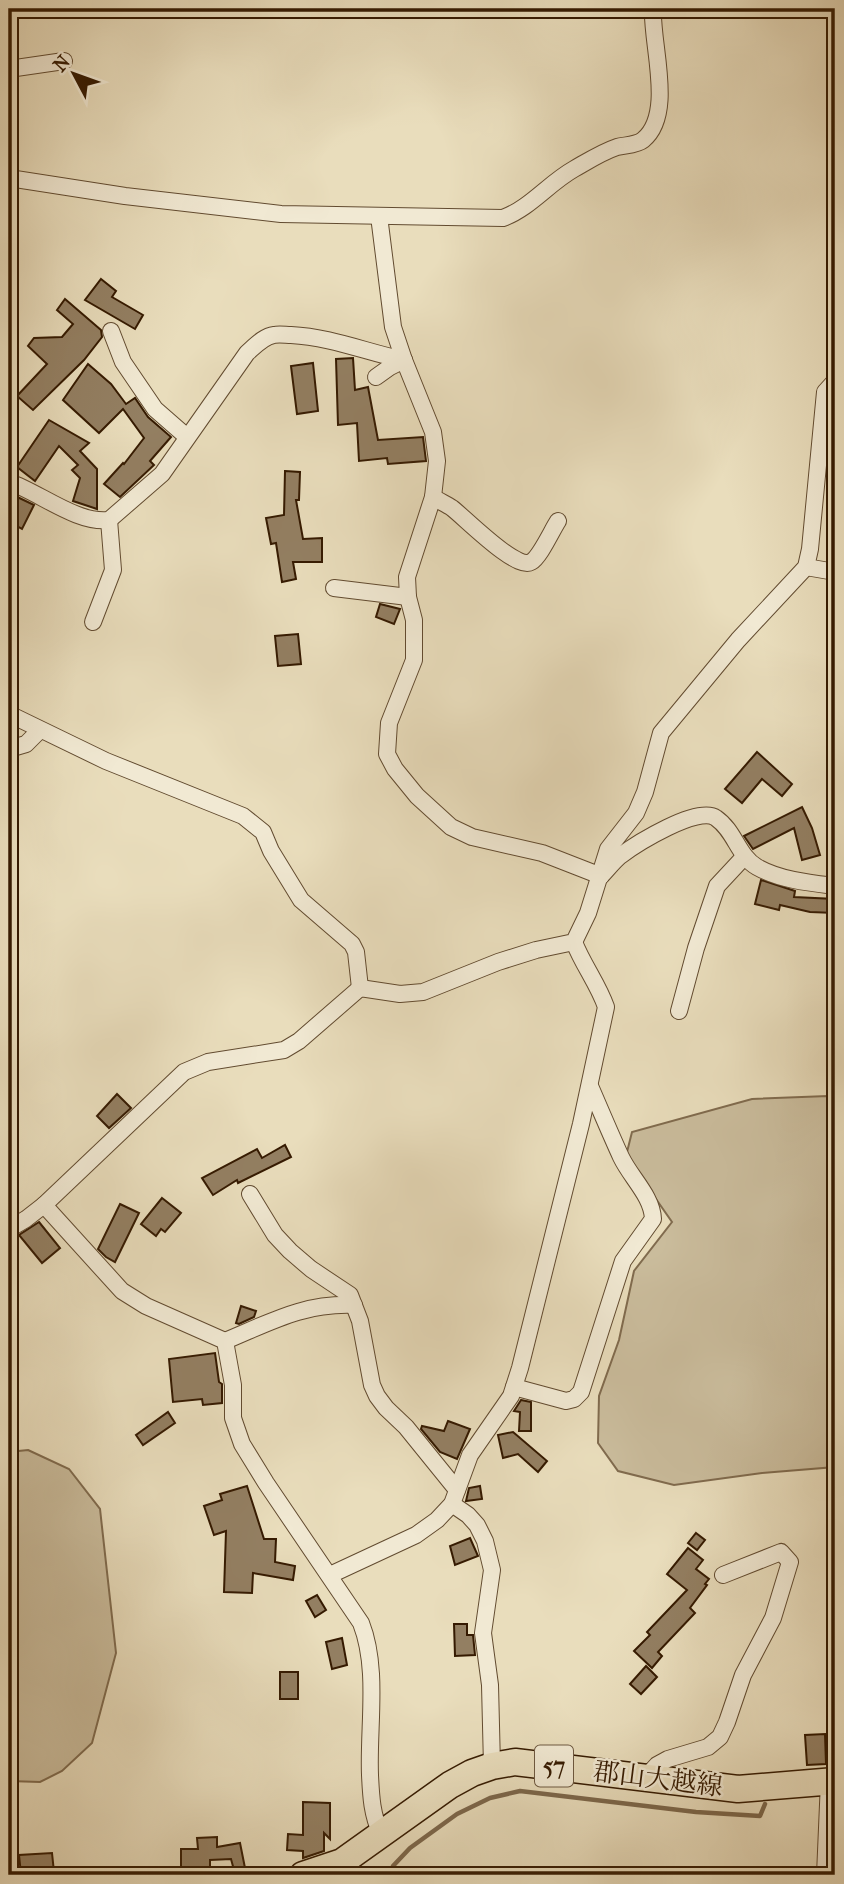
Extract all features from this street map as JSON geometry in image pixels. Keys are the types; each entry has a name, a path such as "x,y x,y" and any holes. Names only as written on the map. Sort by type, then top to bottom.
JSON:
{"main road":[{"name":"郡山大越線","path":"303,1875 342,1863 450,1785 492,1766 515,1762 738,1788 832,1781"}],"street":[{"path":"9,178 125,196 281,214 503,218 515,214 562,175 591,159 643,140 654,125 660,97 653,9"},
{"path":"9,69 64,61"},
{"path":"379,216 393,327 433,432 437,461 433,497 407,577 408,597 414,620 415,650 411,670 389,723 387,754 395,769 417,796 451,827 472,837 542,853 601,876"},
{"path":"111,331 122,362 155,409 187,437"},
{"path":"9,482 75,514 92,520 109,520 162,474 247,353 265,339 275,334 310,336 350,344 375,354 404,360"},
{"path":"376,377 390,366 404,360"},
{"path":"330,1575 416,1535 437,1520 454,1497 480,1437 511,1396 590,1086 606,1007 600,990 581,960 574,942 588,914 608,849 636,813 645,792 661,733 738,640 806,567 825,393 835,381"},
{"path":"433,497 450,507 511,558 524,564 536,558 558,521"},
{"path":"93,622 113,570 109,520"},
{"path":"806,567 835,572"},
{"path":"334,588 408,597"},
{"path":"9,713 106,761 243,816 262,832 301,900 352,944 356,952 360,988"},
{"path":"9,750 26,744 40,730"},
{"path":"601,876 619,857 641,844 685,820 705,815 712,816 723,824 744,857 768,872 799,881 835,886"},
{"path":"679,1012 696,948 717,887 744,857"},
{"path":"9,1229 44,1205 184,1072 208,1062 284,1050 299,1041 360,988 400,994 423,992 498,962 574,942"},
{"path":"514,1387 566,1401 574,1399 581,1392 623,1261 653,1219 650,1202 621,1157 590,1086"},
{"path":"250,1194 275,1235 290,1251 311,1269 351,1295 360,1321 372,1385 377,1396 406,1427 454,1497 477,1525 485,1541 492,1570 483,1633 489,1685 492,1766"},
{"path":"44,1205 122,1291 146,1306 225,1341 233,1385 233,1418 242,1444 361,1623 368,1642 371,1660 369,1742 372,1806 381,1834"},
{"path":"225,1341 319,1305 354,1305"},
{"path":"646,1777 657,1765 708,1747 720,1737 743,1675 778,1607 790,1562 781,1552 723,1576"},
{"path":"825,1875 832,1781"}],"shaded area":[{"path":"835,1097 835,1467 762,1473 674,1485 618,1471 598,1443 599,1396 619,1340 634,1271 672,1222 626,1156 632,1132 752,1099"},
{"path":"28,1450 69,1469 100,1509 116,1653 92,1743 62,1771 40,1782 9,1781 9,1452"}],"building":[{"path":"101,279 116,291 112,297 143,315 135,329 85,300"},
{"path":"65,299 101,330 102,337 84,360 33,410 17,396 47,364 28,346 34,338 62,337 73,324 57,310"},
{"path":"353,358 355,390 368,387 378,440 423,437 426,461 388,464 387,458 359,461 357,423 338,425 336,359"},
{"path":"313,363 318,411 297,414 291,366"},
{"path":"88,364 111,384 126,404 135,398 148,417 171,437 150,461 154,465 120,497 104,484 144,438 123,409 99,433 63,400"},
{"path":"49,420 89,443 80,451 97,469 97,509 73,501 80,478 72,470 78,465 59,446 35,481 17,467"},
{"path":"285,471 300,472 299,500 296,500 303,539 322,538 322,562 293,562 296,579 282,582 276,543 271,544 266,518 284,515"},
{"path":"9,493 34,505 22,529 9,522"},
{"path":"380,604 400,609 394,624 376,617"},
{"path":"298,634 301,664 278,666 275,636"},
{"path":"757,752 792,784 782,796 762,779 742,803 725,789"},
{"path":"802,807 820,855 802,860 794,828 753,849 744,836"},
{"path":"761,880 795,891 794,897 835,899 835,913 810,912 780,905 779,910 755,904"},
{"path":"117,1094 131,1108 109,1128 97,1116"},
{"path":"285,1145 291,1157 238,1183 237,1180 213,1195 202,1178 257,1149 262,1158"},
{"path":"162,1198 181,1213 165,1232 161,1229 156,1236 141,1224"},
{"path":"120,1204 139,1213 115,1262 98,1249"},
{"path":"39,1222 60,1248 42,1263 19,1235"},
{"path":"241,1306 256,1311 254,1317 239,1324 236,1323"},
{"path":"215,1353 219,1382 222,1384 222,1403 203,1405 202,1399 173,1402 169,1359"},
{"path":"521,1400 531,1402 531,1431 519,1431 520,1412 514,1411"},
{"path":"168,1412 175,1423 143,1445 136,1435"},
{"path":"448,1421 470,1429 457,1459 440,1452 421,1429 422,1426 444,1431"},
{"path":"513,1432 547,1461 538,1472 518,1454 503,1458 498,1435"},
{"path":"247,1486 264,1539 276,1539 275,1562 295,1566 293,1580 253,1573 252,1593 224,1592 226,1531 214,1535 204,1506 222,1500 220,1494"},
{"path":"480,1486 482,1499 466,1501 469,1488"},
{"path":"696,1533 705,1540 697,1550 688,1543"},
{"path":"470,1538 478,1556 455,1565 450,1546"},
{"path":"688,1548 703,1560 696,1569 709,1579 690,1608 695,1613 658,1652 662,1656 652,1668 634,1651 650,1635 647,1632 687,1590 667,1574"},
{"path":"317,1595 326,1610 315,1617 306,1601"},
{"path":"454,1624 467,1624 467,1635 473,1635 475,1655 455,1656"},
{"path":"342,1638 347,1665 332,1669 326,1642"},
{"path":"646,1666 657,1677 641,1694 630,1684"},
{"path":"280,1672 298,1672 298,1699 280,1699"},
{"path":"825,1734 826,1764 807,1765 805,1735"},
{"path":"303,1802 330,1803 330,1839 324,1833 324,1851 303,1858 303,1851 287,1850 288,1834 303,1835"},
{"path":"217,1837 217,1847 240,1843 245,1868 234,1870 231,1859 210,1860 210,1871 181,1872 181,1849 198,1849 197,1838"},
{"path":"52,1853 54,1872 21,1874 19,1855"}],"waterway":[{"path":"392,1875 393,1866 410,1848 457,1814 490,1798 520,1791 696,1812 760,1816 765,1804"}]}
